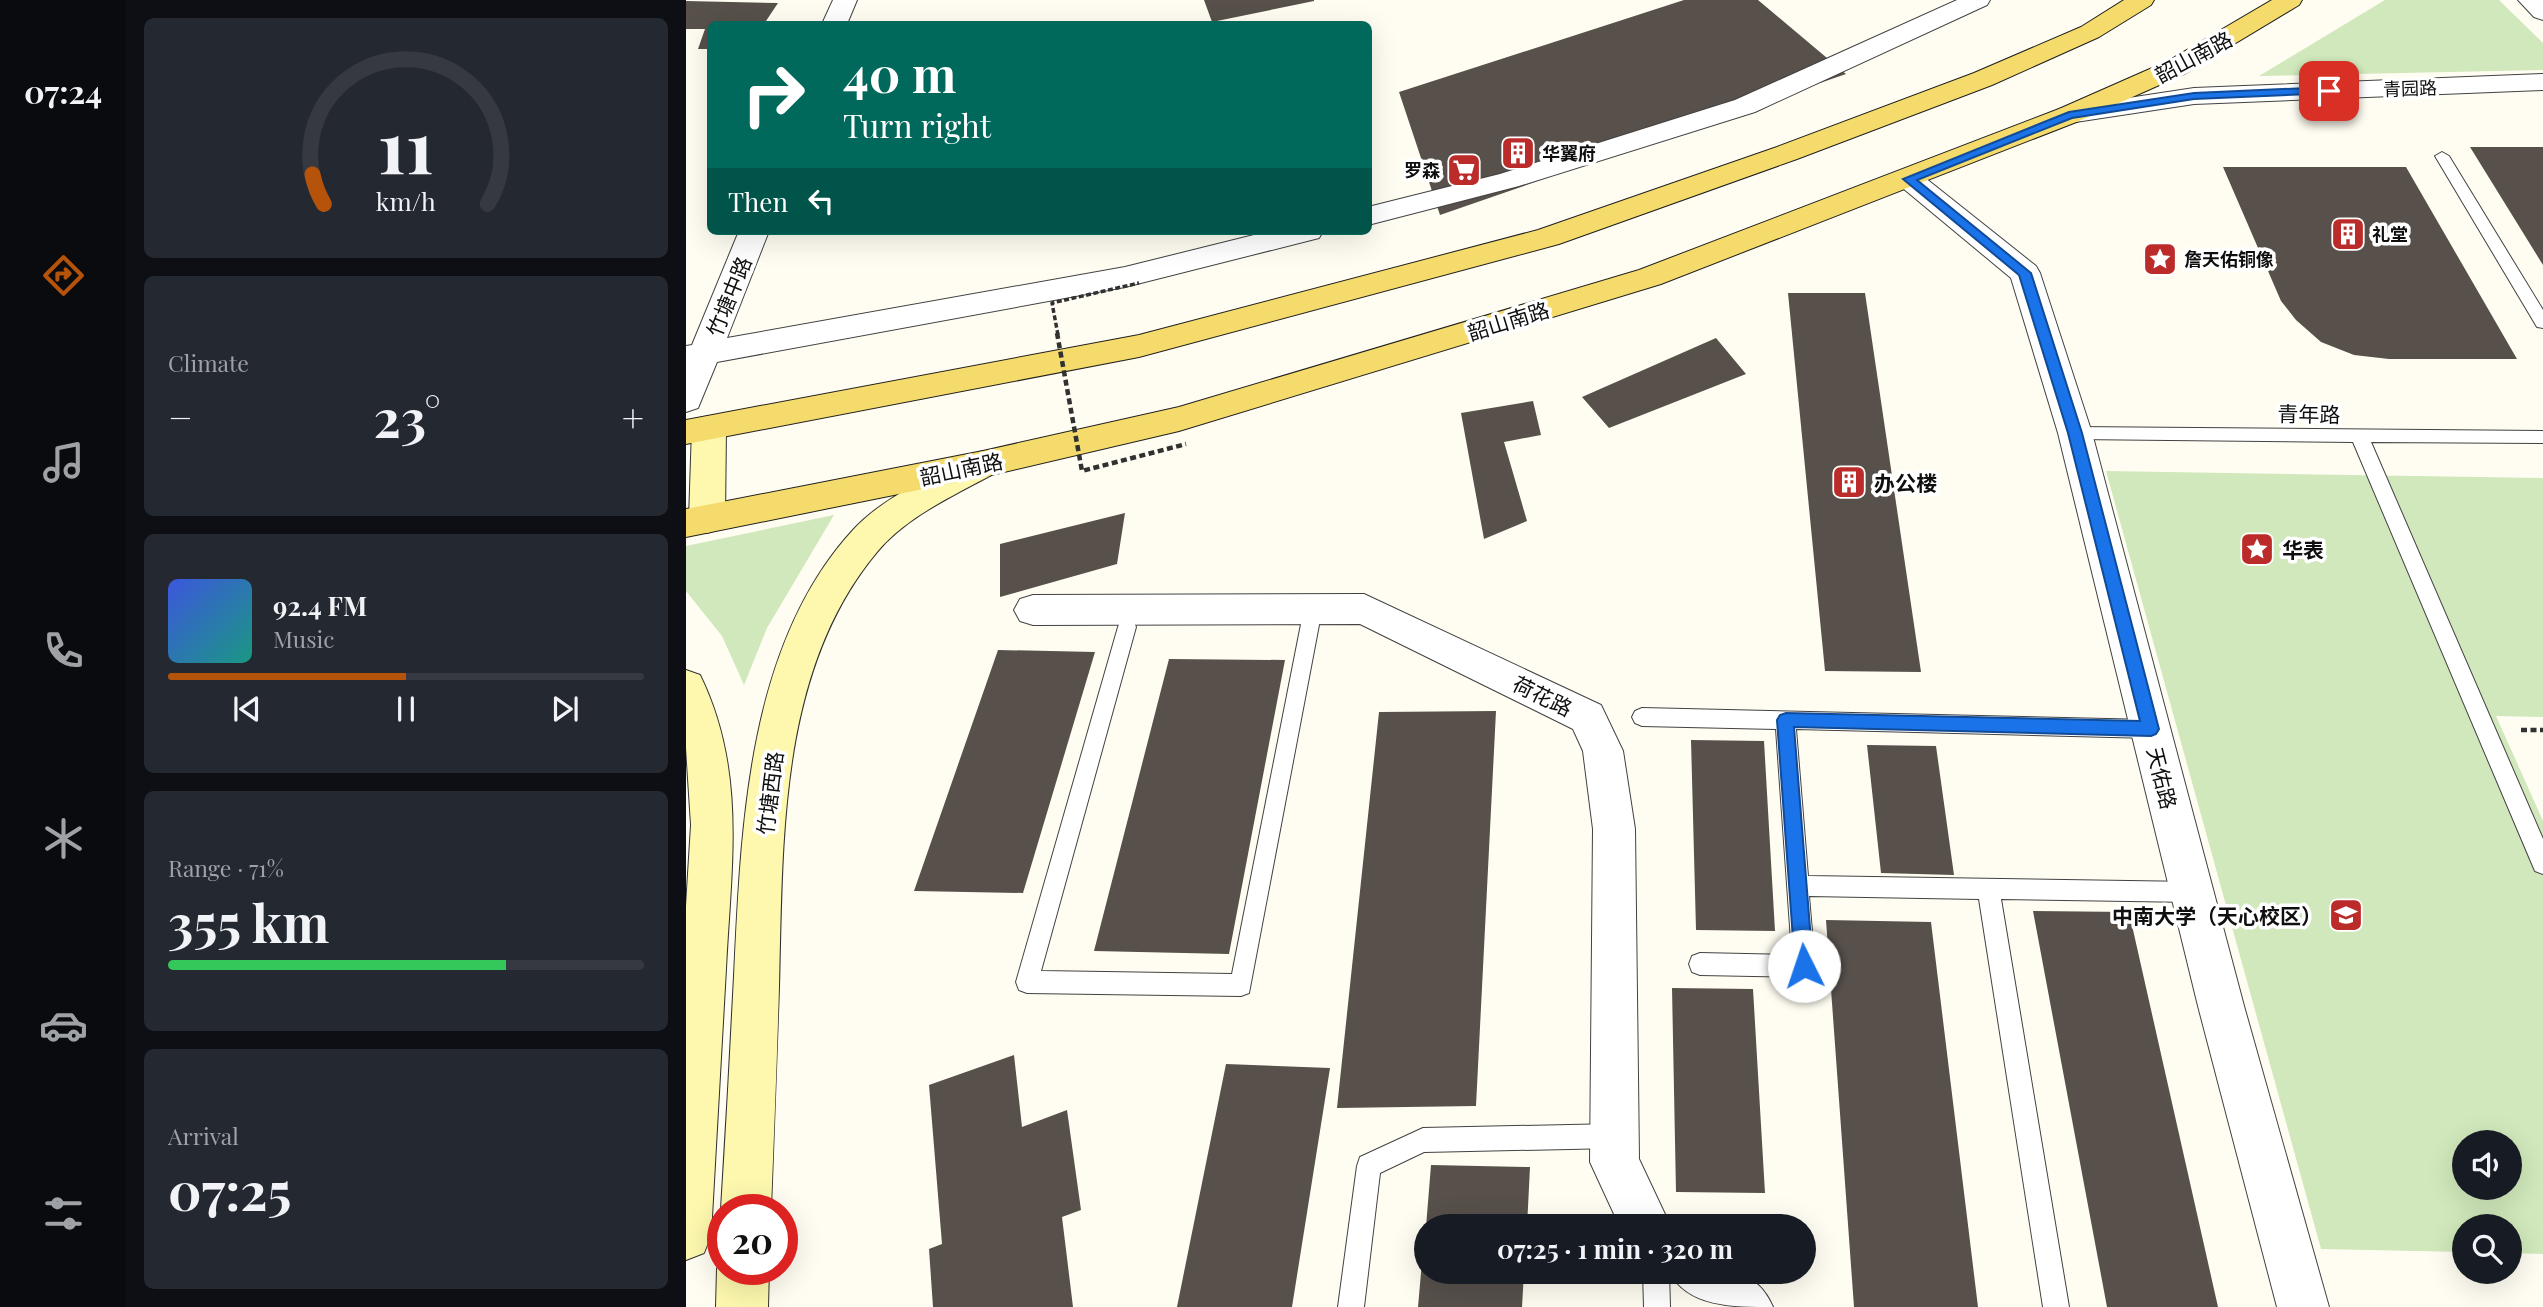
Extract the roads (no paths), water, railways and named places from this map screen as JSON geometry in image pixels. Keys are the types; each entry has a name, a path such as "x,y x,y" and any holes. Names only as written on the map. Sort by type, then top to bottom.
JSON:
{"main road":[{"path":"696,521 698,430 1139,345 1548,237 1787,153 1983,79 2090,32 2142,0"},
{"name":"韶山南路","path":"696,521 983,464 1179,419 1650,277 2069,115 2177,67 2290,0"},
{"name":"竹塘西路","path":"747,1194 763,833 777,731 795,662 827,593 866,540 916,499 983,464"},
{"path":"686,687 698,709 709,757 711,827 686,1235"},
{"path":"742,1307 743,1285"}],"street":[{"path":"836,21 845,0"},
{"path":"1372,215 1508,180 1745,106 1978,0"},
{"path":"2530,0 2543,12"},
{"name":"青园路","path":"2069,115 2194,96 2543,82"},
{"name":"天佑路","path":"1909,179 2025,273 2075,433 2303,1307"},
{"name":"竹塘中路","path":"686,400 696,356 752,235"},
{"path":"696,356 1125,277 1292,235"},
{"name":"荷花路","path":"1033,610 1364,609 1587,717 1603,751 1614,829 1615,1162 1640,1214"},
{"path":"1713,1284 1747,1307"}],"lane":[{"path":"2442,156 2543,323"},
{"name":"青年路","path":"2075,433 2543,437"},
{"path":"2360,437 2543,864"},
{"path":"1127,627 1027,982 1241,985 1313,609"},
{"path":"1643,717 2151,729"},
{"path":"1700,964 1804,966 1786,720"},
{"path":"1798,886 2193,892"},
{"path":"1988,889 2056,1307"},
{"path":"1351,1307 1369,1166 1423,1140 1615,1136"},
{"path":"1656,1284 1657,1307"}],"place":[{"name":"华翼府","path":"1518,153"},
{"name":"罗森","path":"1464,170"},
{"name":"礼堂","path":"2348,234"},
{"name":"詹天佑铜像","path":"2160,259"},
{"name":"办公楼","path":"1849,482"},
{"name":"华表","path":"2257,549"},
{"name":"中南大学（天心校区）","path":"2346,915"}]}
